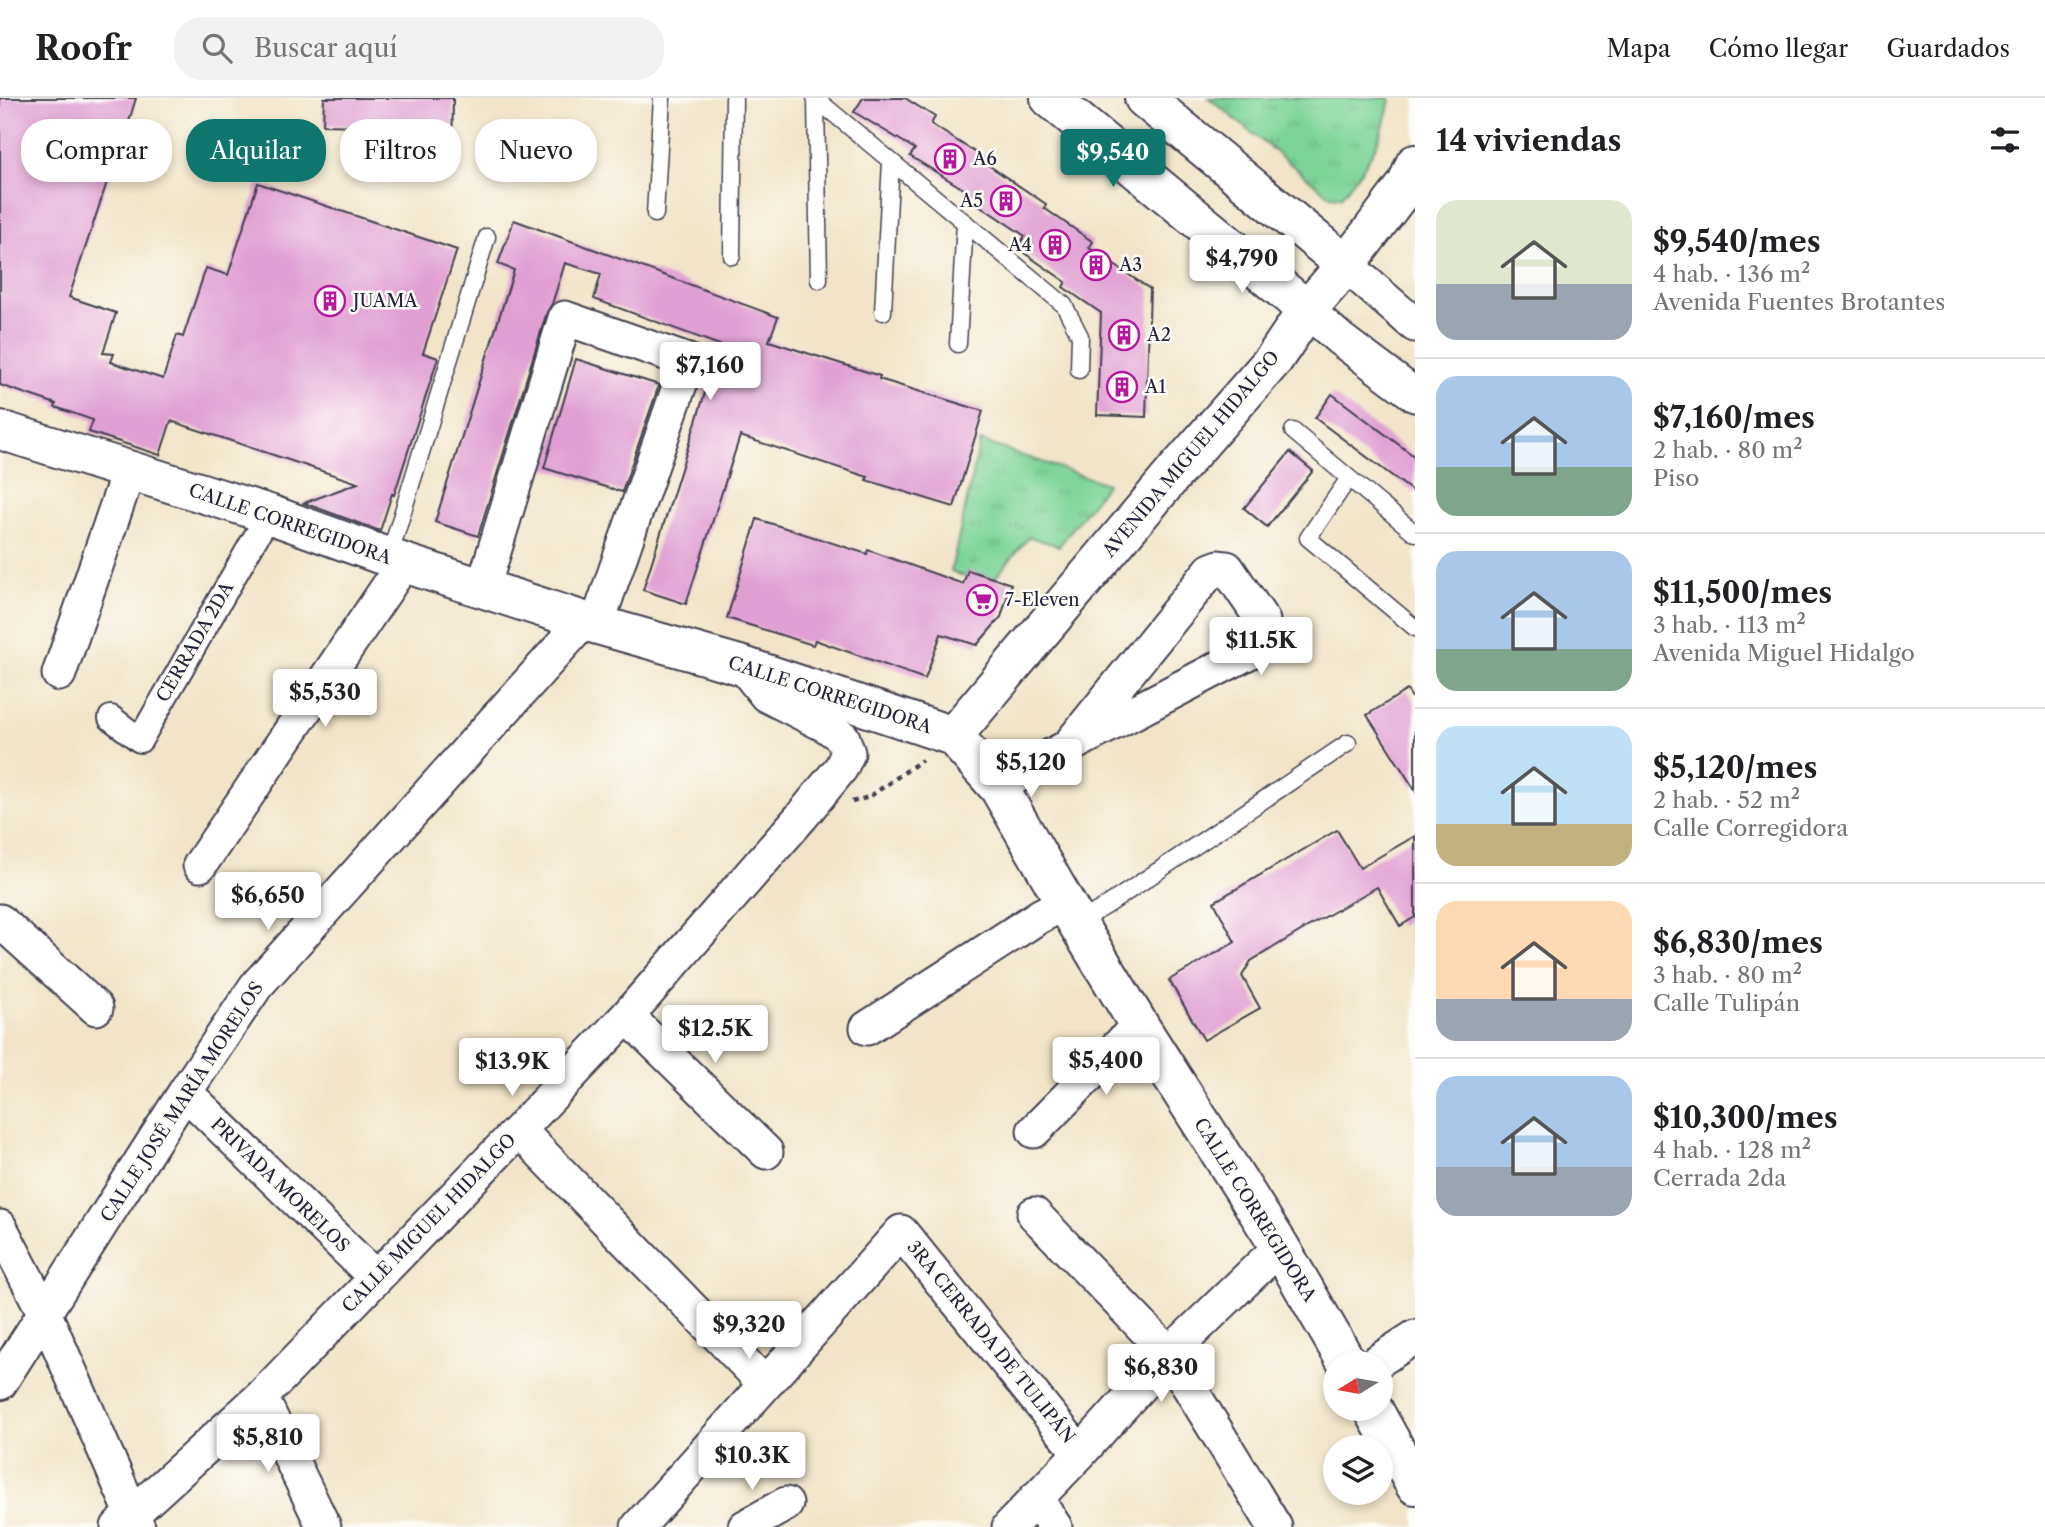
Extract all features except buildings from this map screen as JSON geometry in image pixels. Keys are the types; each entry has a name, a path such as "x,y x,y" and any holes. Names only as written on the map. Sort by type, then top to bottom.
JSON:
{"street":[{"path":"1050,98 1340,340 1415,395"},
{"path":"1144,98 1299,225 1415,325"},
{"name":"AVENIDA MIGUEL HIDALGO","path":"946,733 1274,359 1307,310 1346,265 1407,184 1415,164"},
{"path":"483,589 565,318 688,361 590,623"},
{"name":"CALLE CORREGIDORA","path":"0,430 269,514 483,589 683,651 743,666 946,733 999,788 1071,913 1280,1247 1340,1351"},
{"path":"59,674 129,470"},
{"name":"CERRADA 2DA","path":"111,719 140,740 269,514"},
{"path":"200,865 396,560"},
{"path":"999,788 1035,765 1068,748 1255,649 1266,638 1263,621 1227,568 1211,570 1068,748"},
{"name":"CALLE JOSÉ MARÍA MORELOS","path":"0,1382 256,986 590,623"},
{"name":"CALLE MIGUEL HIDALGO","path":"129,1522 261,1397 627,1016 841,768 848,753 843,738 827,726 766,695 743,666"},
{"path":"867,1028 1040,916 1071,913"},
{"path":"0,920 96,1008"},
{"path":"627,1016 766,1152"},
{"path":"1034,1131 1139,1025"},
{"name":"PRIVADA MORELOS","path":"185,1092 375,1277"},
{"path":"519,1130 765,1384 638,1527"},
{"path":"1034,1214 1169,1354 1275,1527"},
{"path":"0,1227 45,1314 129,1522"},
{"name":"3RA CERRADA DE TULIPÁN","path":"765,1384 901,1232 1080,1453"},
{"path":"1009,1527 1169,1354 1280,1247"},
{"path":"1393,1351 1415,1337"},
{"path":"261,1397 324,1527"},
{"path":"1380,1421 1415,1485"},
{"path":"1036,1499 1055,1527"},
{"path":"745,1527 786,1504"}],"lane":[{"path":"655,214 662,98"},
{"path":"732,256 734,98"},
{"path":"815,99 1064,305 1080,336 1079,370"},
{"path":"815,99 819,281"},
{"path":"883,312 891,161"},
{"path":"958,344 965,222"},
{"path":"396,560 487,237"},
{"path":"1293,431 1415,533"},
{"path":"1349,478 1308,538 1415,628"},
{"path":"1071,913 1107,906 1348,743"}],"path":[{"path":"848,803 869,797 927,756 946,733"}],"green space":[{"path":"1209,98 1390,99 1383,128 1373,151 1341,197 1330,196"},
{"path":"980,441 1107,484 1059,546 1029,537 994,579 968,571 965,577 951,571"}],"place":[{"name":"A6","path":"950,159"},
{"name":"A5","path":"1006,201"},
{"name":"A4","path":"1055,245"},
{"name":"A3","path":"1096,265"},
{"name":"JUAMA","path":"330,301"},
{"name":"A2","path":"1124,335"},
{"name":"A1","path":"1122,387"},
{"name":"7-Eleven","path":"982,600"}]}
